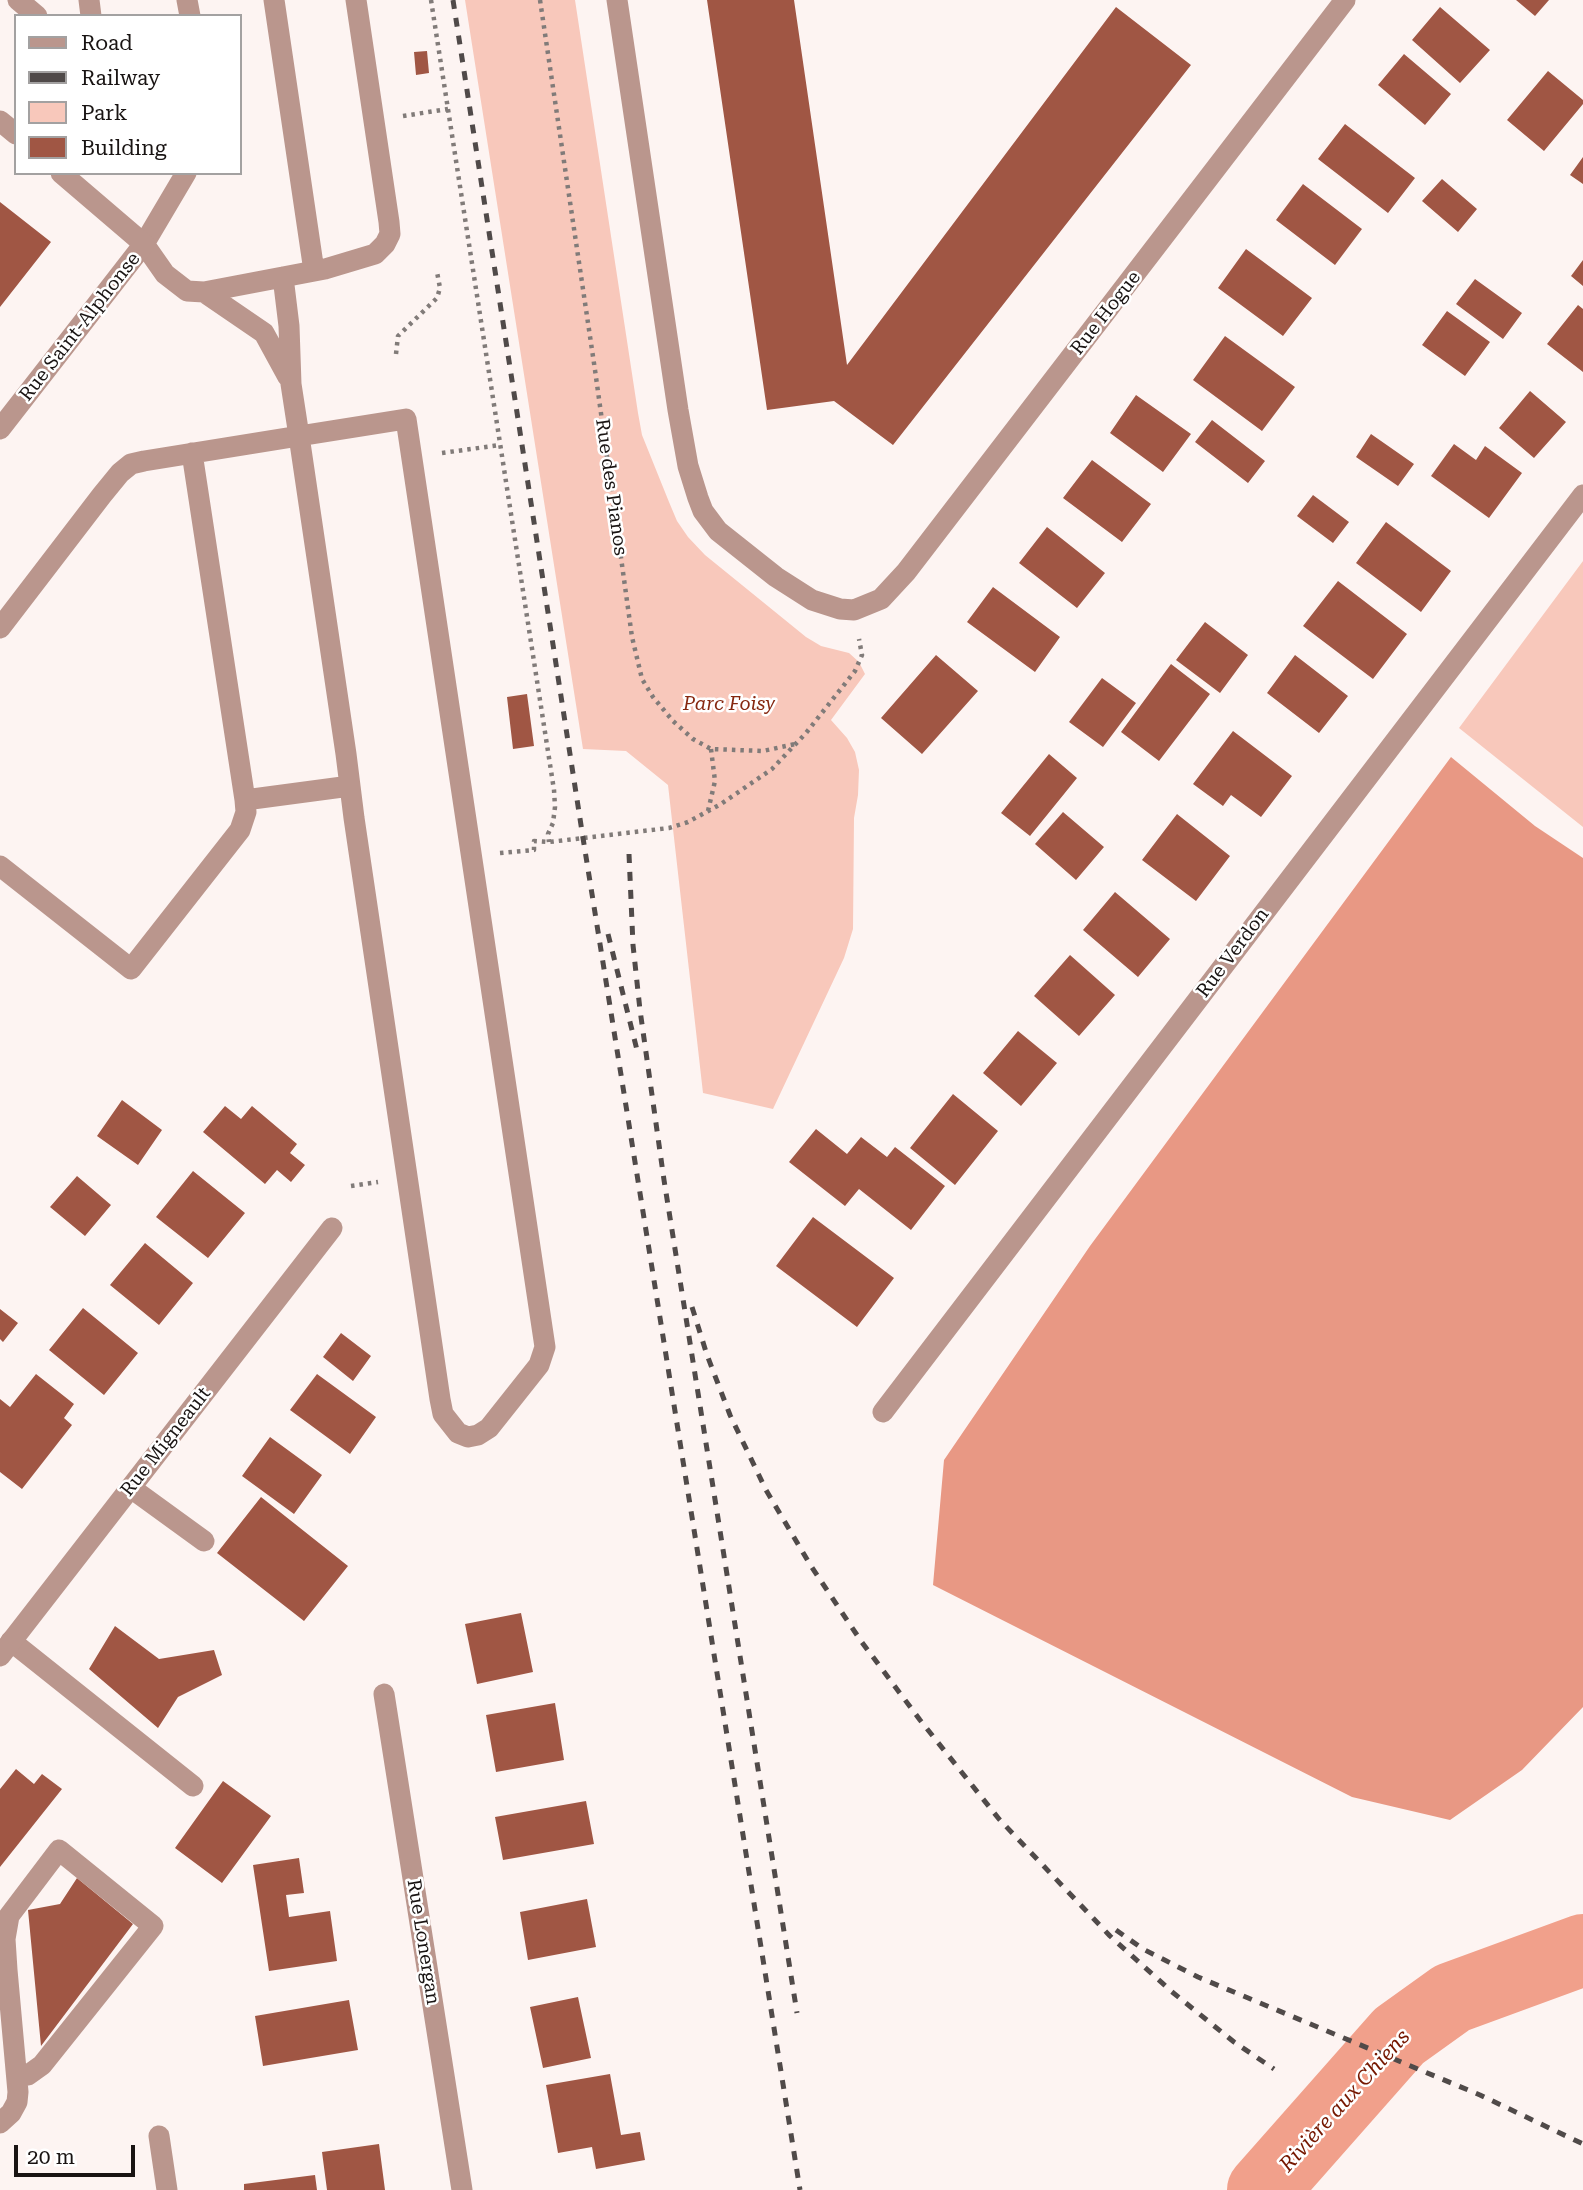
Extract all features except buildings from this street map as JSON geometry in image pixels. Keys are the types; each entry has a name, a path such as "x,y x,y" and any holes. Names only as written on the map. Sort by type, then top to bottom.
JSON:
{"street":[{"path":"18,0 35,14"},
{"path":"274,0 314,271"},
{"path":"185,175 144,244 165,274 187,291 204,292 314,271 375,254 385,244 390,234 356,0"},
{"name":"Rue Hogue","path":"617,0 678,410 688,466 703,511 718,531 776,578 813,600 840,609 854,610 881,599 906,572 1345,0"},
{"path":"0,121 14,132"},
{"name":"Rue Saint-Alphonse","path":"0,428 144,244 63,175"},
{"path":"0,628 120,473 131,464 192,453 299,436 406,419 545,1347 539,1365 489,1428 478,1435 468,1437 458,1433 443,1414 440,1399 299,436 291,384 289,326 283,277"},
{"path":"204,292 264,333 291,384"},
{"path":"0,866 131,968 240,830 246,813 245,800 192,453"},
{"name":"Rue Verdon","path":"883,1412 1583,495"},
{"path":"245,800 350,786"},
{"name":"Rue Migneault","path":"6,1648 332,1228"},
{"path":"131,1488 204,1541"},
{"path":"6,1648 193,1786"},
{"name":"Rue Lonergan","path":"384,1694 462,2190"},
{"path":"0,2123 12,2113 17,2102 17,2077 3,1971 9,1916 59,1850 153,1926 42,2066 28,2075 17,2077"},
{"path":"159,2136 167,2190"}],"path":[{"path":"431,0 554,790 555,807 553,824 548,834 549,842"},
{"name":"Rue des Pianos","path":"540,0 636,662 642,680 673,720 711,750"},
{"path":"414,114 447,109"},
{"path":"396,354 398,336 437,298 440,288 437,272"},
{"path":"468,449 500,445"},
{"path":"494,854 534,850 534,841 549,842 669,828 688,822 772,769 843,688 855,671 862,654"},
{"path":"708,811 715,781 711,750 762,751 795,744"}],"green space":[{"name":"Parc Foisy","path":"465,0 575,0 642,435 677,521 705,555 806,637 821,646 849,653 859,662 865,674 831,720 855,752 859,770 854,818 853,929 844,958 773,1109 703,1093 668,785 626,751 583,749"},
{"path":"1583,561 1583,827 1459,728"}],"shaded area":[{"path":"1451,757 1535,826 1583,858 1583,1707 1522,1770 1450,1820 1352,1797 933,1585 944,1460 1090,1246"}],"waterway":[{"name":"Rivière aux Chiens","path":"1263,2190 1399,2036 1452,1998 1583,1950"}],"railway":[{"path":"453,0 583,838 800,2190"},
{"path":"629,854 633,945 664,1180 797,2013"},
{"path":"608,934 637,1050"},
{"path":"692,1307 730,1415 766,1490 811,1566 861,1641 920,1720 999,1819 1110,1936 1171,1991 1234,2042 1274,2069"},
{"path":"1116,1930 1143,1949 1198,1977 1480,2095 1583,2144"}]}
